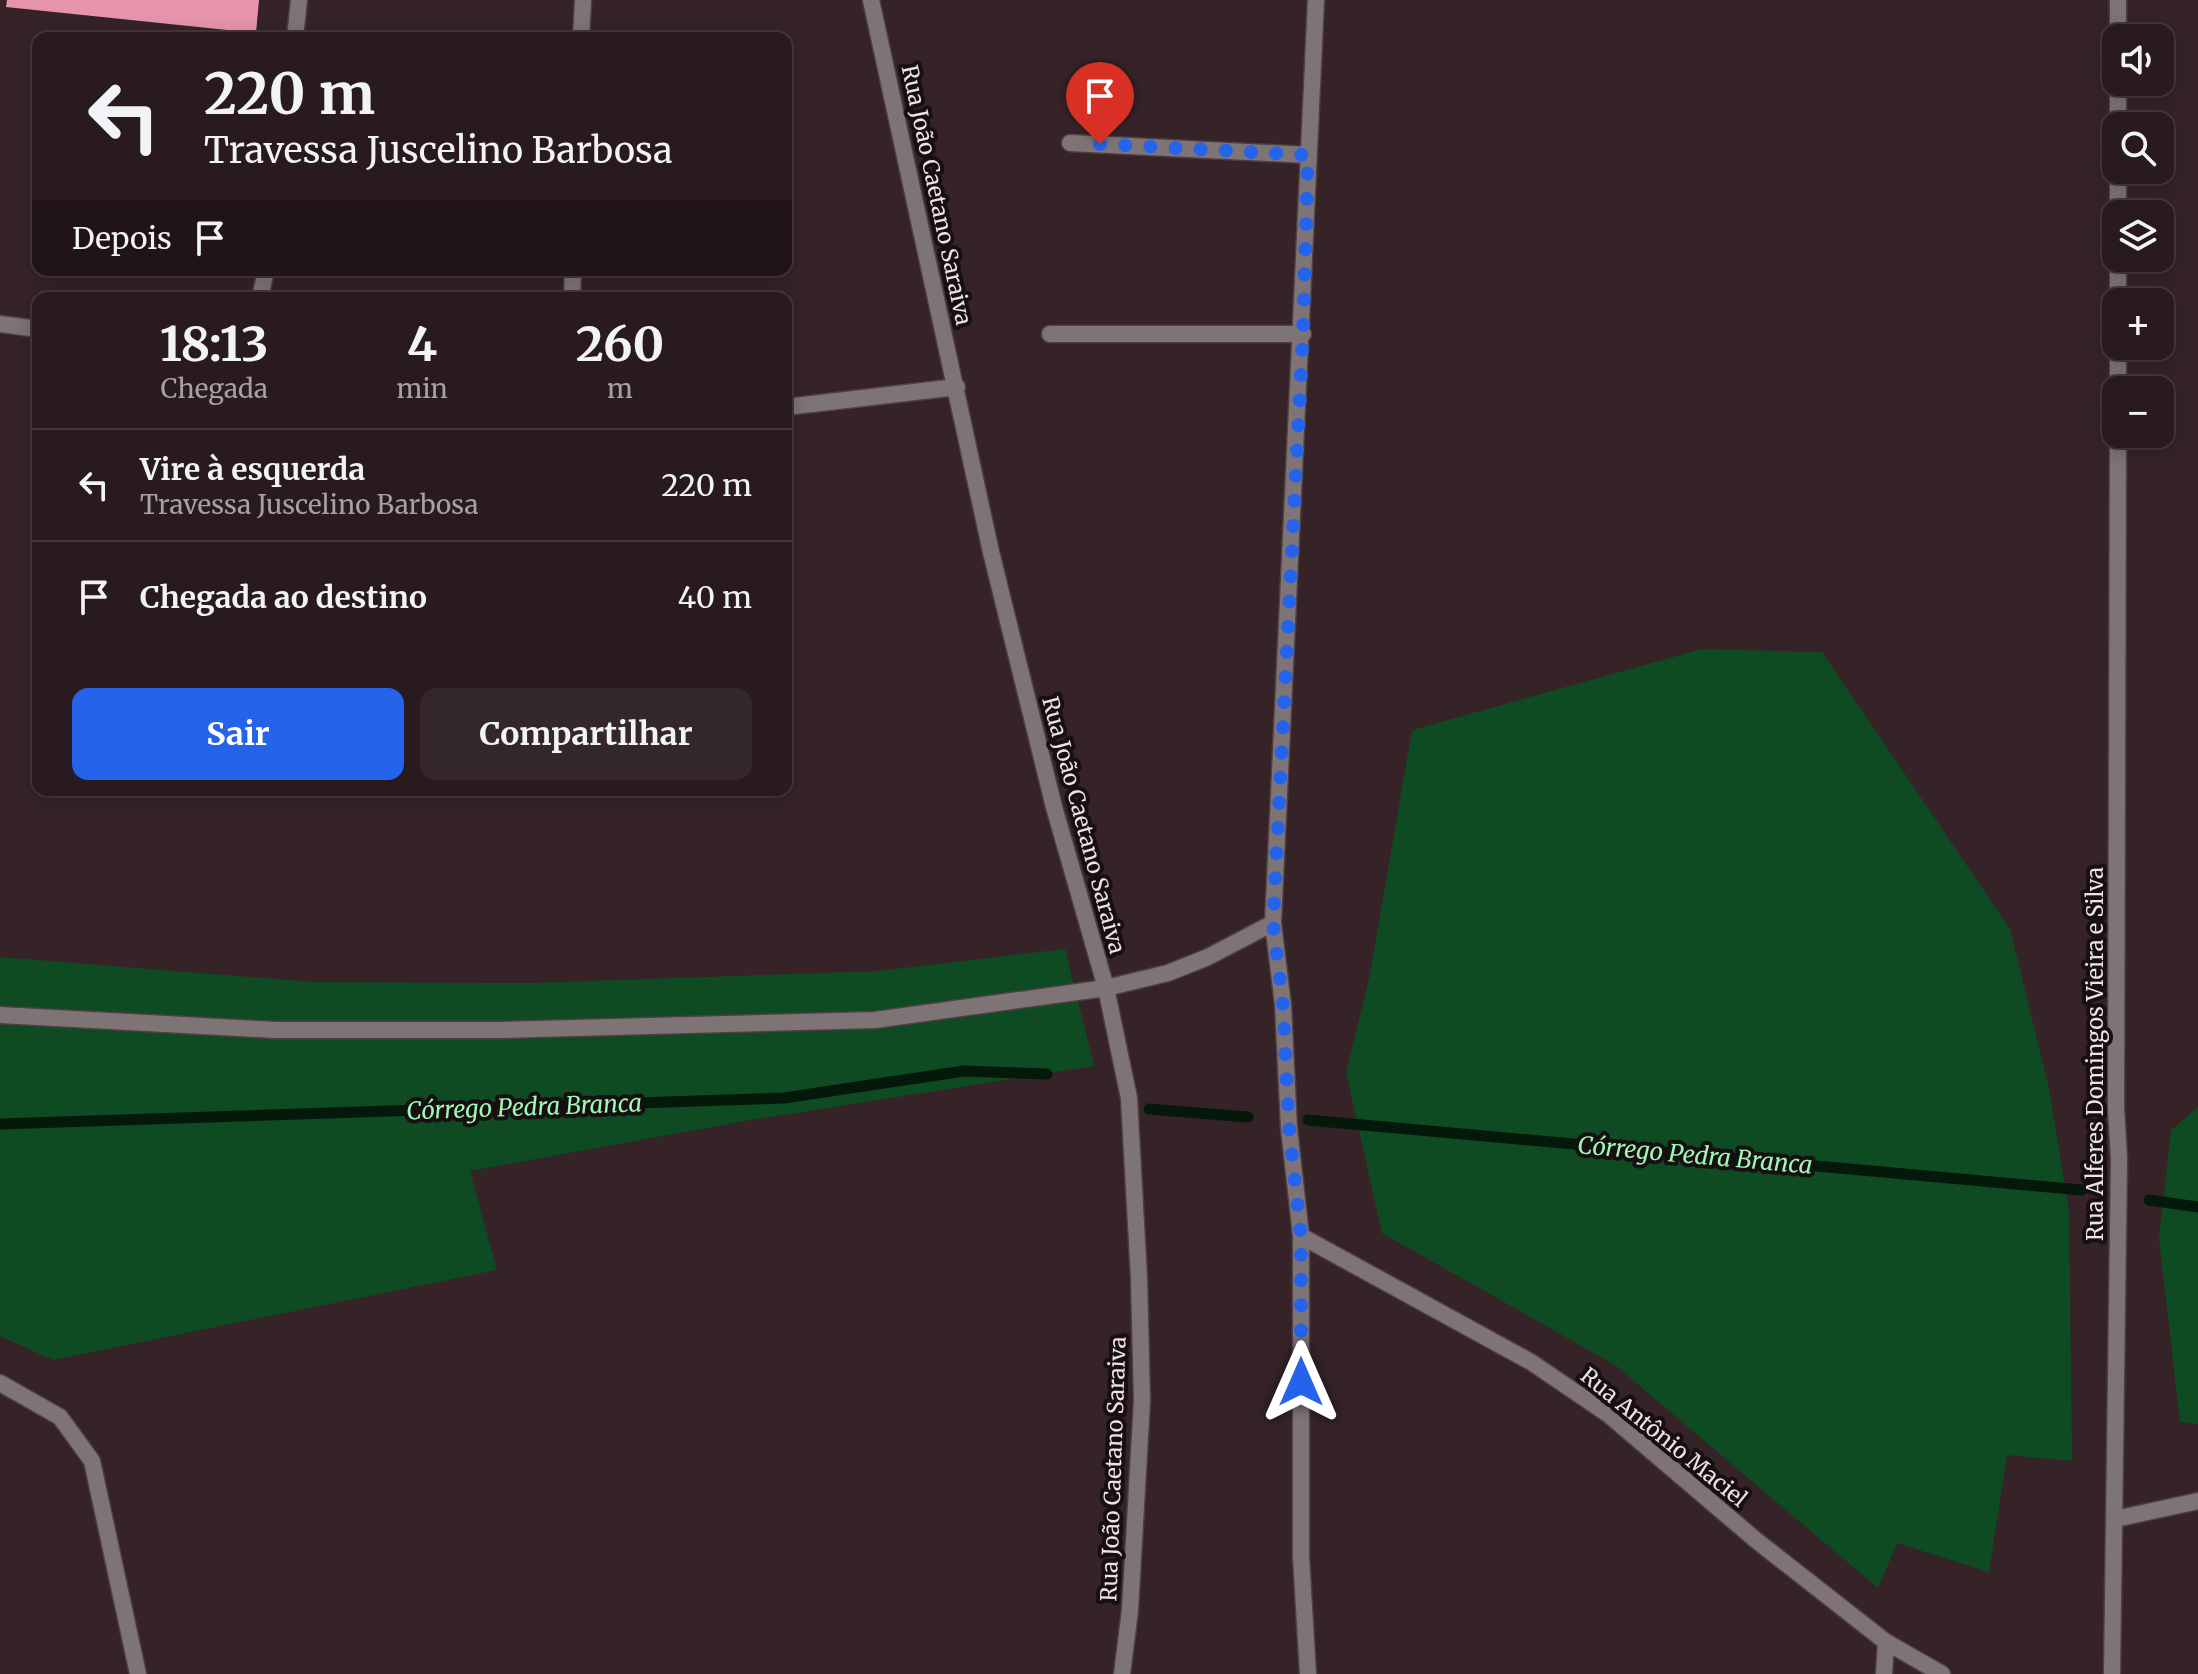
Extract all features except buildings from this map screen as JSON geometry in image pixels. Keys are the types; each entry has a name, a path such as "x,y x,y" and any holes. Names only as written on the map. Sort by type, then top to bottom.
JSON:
{"street":[{"path":"296,32 299,0"},
{"path":"581,32 583,0"},
{"name":"Rua João Caetano Saraiva","path":"871,0 991,552 1042,762 1106,988 1129,1098 1142,1401 1130,1610 1122,1674"},
{"path":"1308,1674 1301,1557 1301,1236 1289,1128 1283,1005 1273,923 1303,334 1316,0"},
{"path":"2118,0 2118,24"},
{"path":"1070,143 1308,155"},
{"path":"0,324 32,328"},
{"path":"1050,334 1303,334"},
{"path":"792,406 957,387"},
{"name":"Rua Alferes Domingos Vieira e Silva","path":"2112,1674 2119,1175 2116,1108 2118,448"},
{"path":"0,1015 276,1030 502,1030 875,1020 1106,988 1168,973 1208,957 1273,923"},
{"name":"Rua Antônio Maciel","path":"1301,1236 1531,1362 1609,1415 1757,1541 1886,1642 1942,1674"},
{"path":"0,1383 60,1417 92,1461 138,1674"},
{"path":"2115,1519 2198,1501"},
{"path":"1884,1674 1886,1642"}],"green space":[{"path":"1702,649 1822,652 2010,929 2049,1088 2069,1212 2072,1461 2007,1455 1989,1572 1897,1543 1878,1588 1615,1365 1382,1233 1346,1073 1370,974 1412,730"},
{"path":"1065,949 1094,1066 745,1121 470,1171 497,1270 53,1360 0,1336 0,957 314,982 531,983 878,971"},
{"path":"2198,1107 2198,1424 2180,1422 2159,1239 2171,1130"}],"waterway":[{"name":"Córrego Pedra Branca","path":"0,1124 784,1098 964,1071 1047,1074"},
{"name":"Córrego Pedra Branca","path":"1149,1109 1248,1117"},
{"name":"Córrego Pedra Branca","path":"1308,1120 2082,1190"},
{"name":"Córrego Pedra Branca","path":"2149,1200 2198,1207"}],"route":[{"path":"1100,144 1308,155 1303,334 1273,923 1283,1005 1289,1128 1301,1236 1301,1382"}]}
